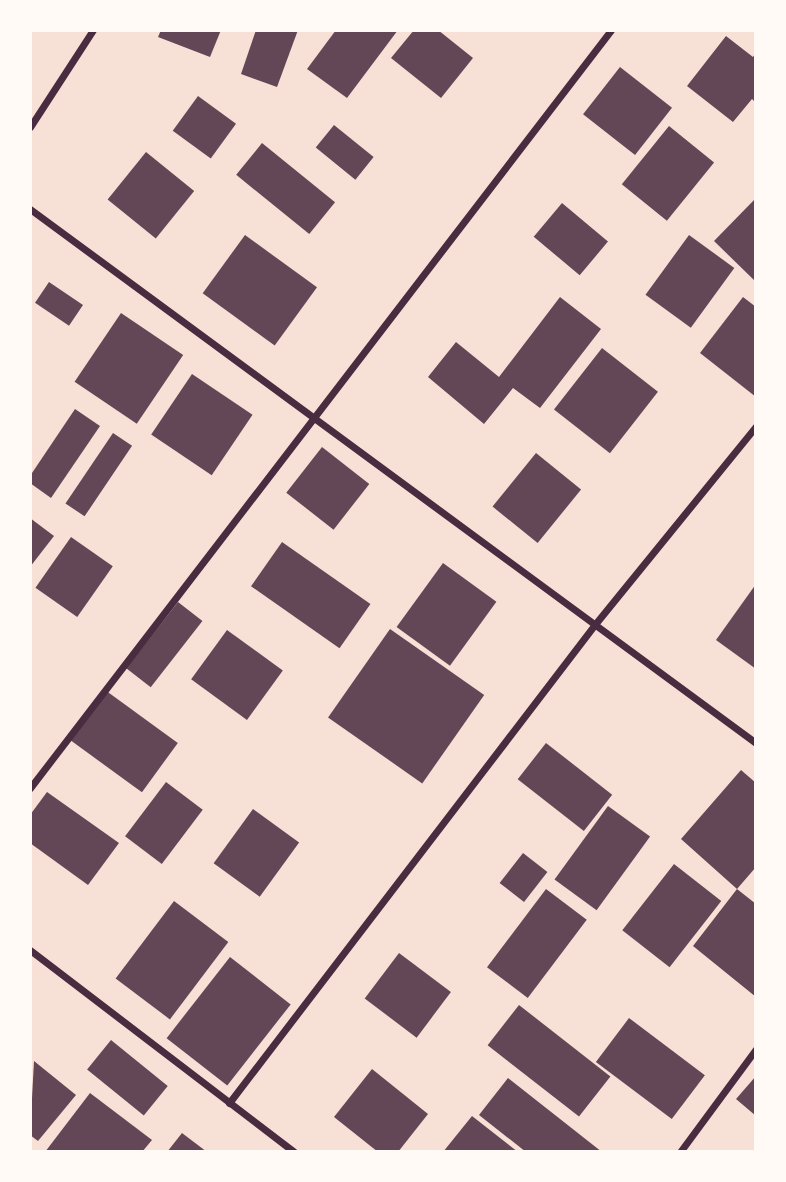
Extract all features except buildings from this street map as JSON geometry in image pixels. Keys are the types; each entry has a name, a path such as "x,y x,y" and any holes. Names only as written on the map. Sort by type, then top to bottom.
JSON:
{"street":[{"path":"30,127 93,30"},
{"path":"30,788 312,414 611,30"},
{"path":"30,209 756,743"},
{"path":"229,1103 596,623 756,426"},
{"path":"30,950 294,1152"},
{"path":"680,1152 756,1049"}]}
